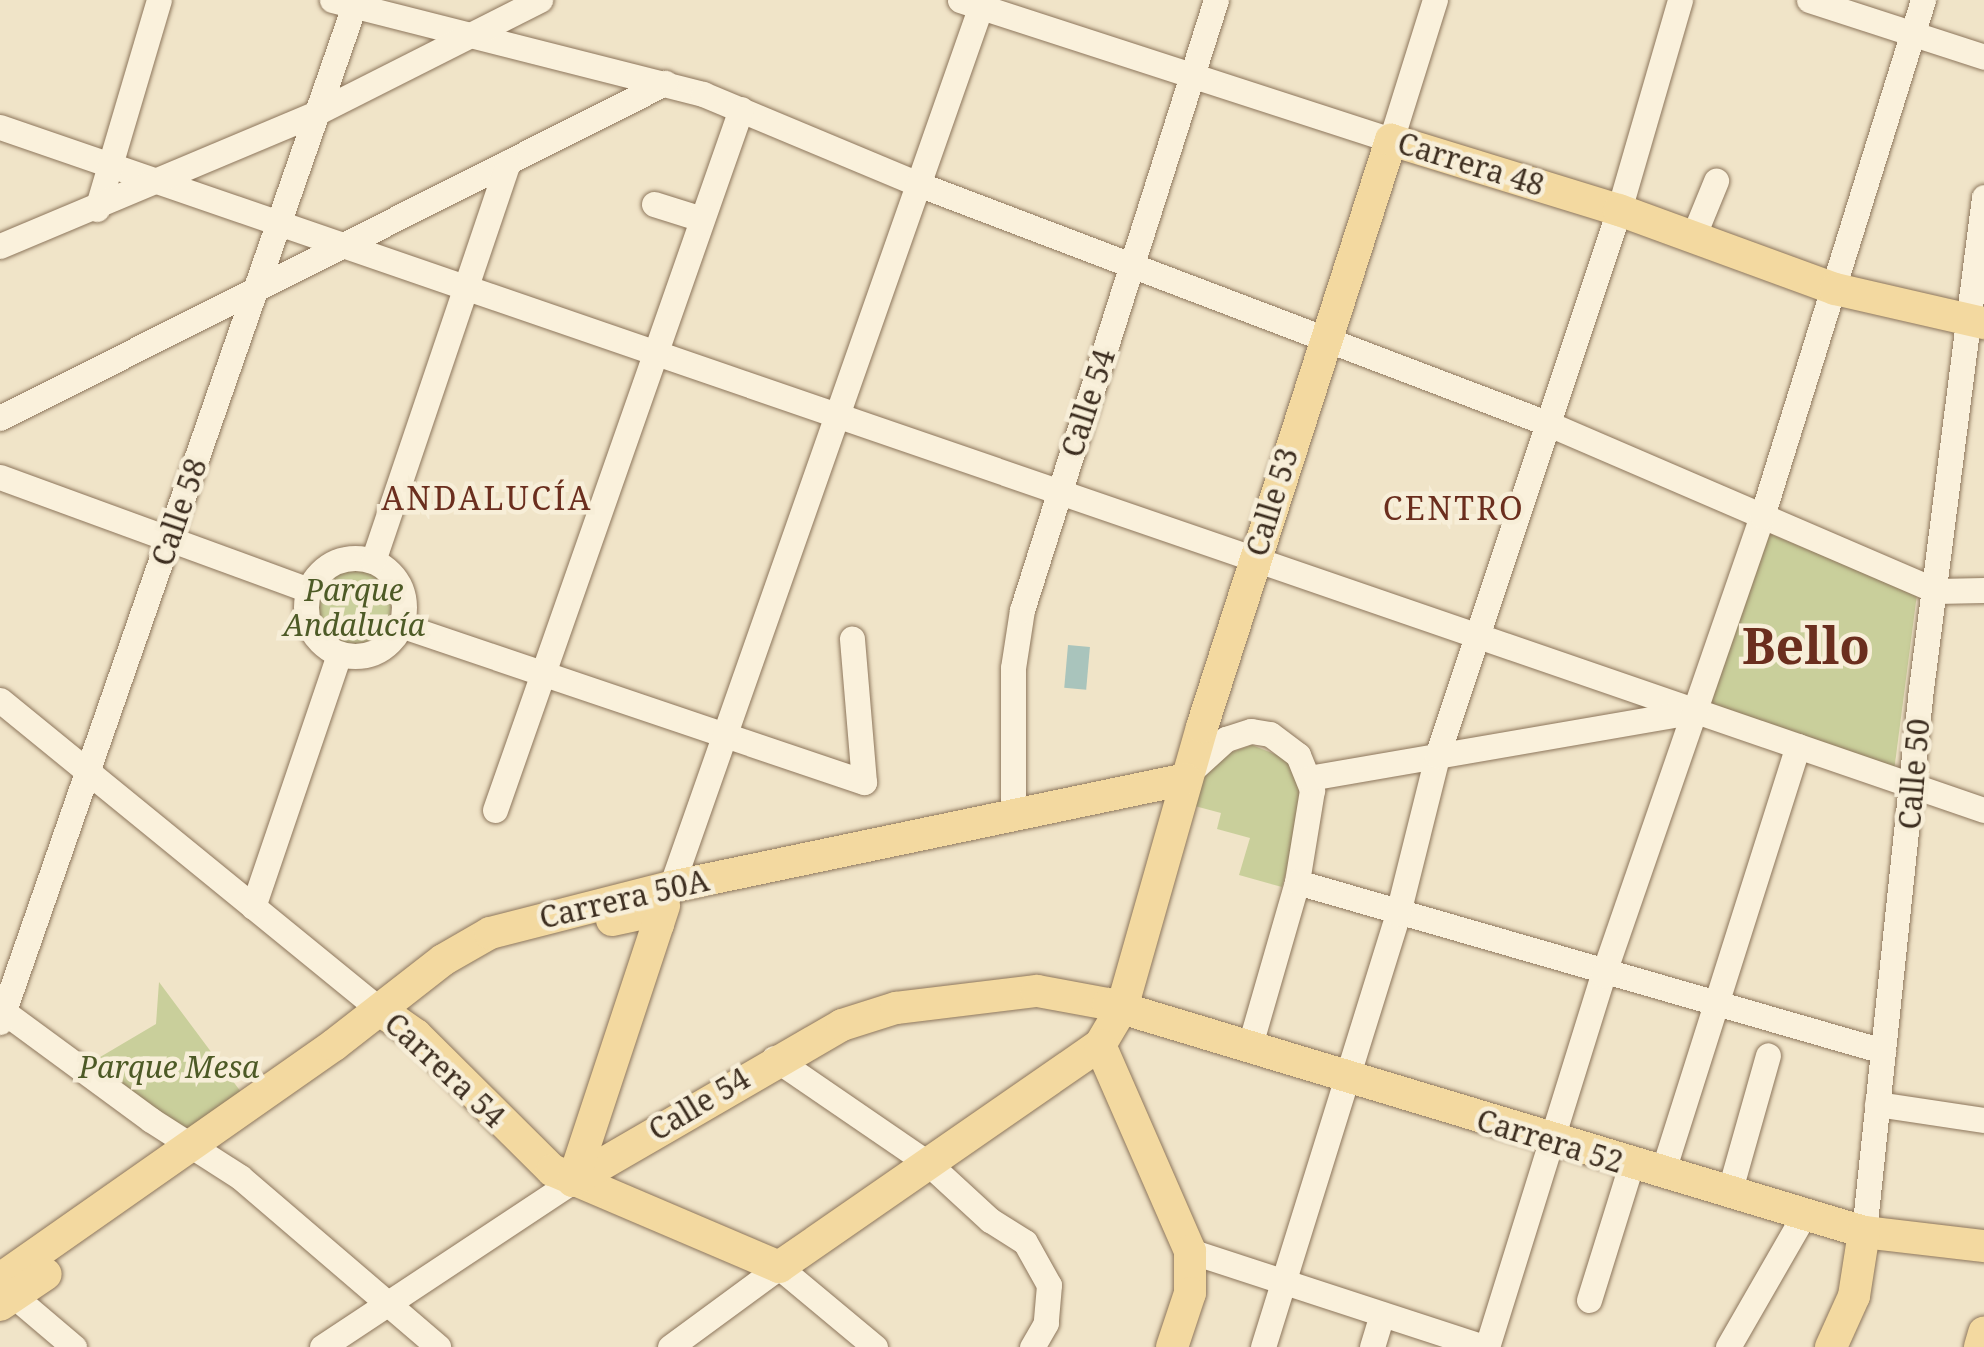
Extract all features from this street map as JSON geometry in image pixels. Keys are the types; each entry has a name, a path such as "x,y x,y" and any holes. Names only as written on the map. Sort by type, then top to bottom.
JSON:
{"main road":[{"name":"Carrera 48","path":"1391,140 1619,210 1835,289 1976,321"},
{"name":"Calle 53","path":"1100,1045 1122,1008 1186,779 1324,337 1391,140"},
{"name":"Carrera 50A","path":"5,1293 389,1016 490,934 670,887 1186,779"},
{"path":"573,1181 670,887"},
{"name":"Carrera 50A","path":"389,1016 509,948 634,914 649,913 658,924"},
{"name":"Calle 54","path":"573,1181 774,1058 865,1016 938,1001 1037,991 1122,1008"},
{"name":"Carrera 52","path":"1122,1008 1550,1142 1864,1232 1984,1246"},
{"name":"Carrera 54","path":"389,1016 540,1163 573,1181 779,1268"},
{"path":"779,1268 1100,1045 1190,1251 1190,1293 1172,1347"},
{"name":"Calle 50","path":"1831,1347 1854,1296 1864,1232"},
{"path":"1980,1347 1984,1333"}],"street":[{"path":"97,209 159,0"},
{"path":"0,246 97,209 318,112 540,0"},
{"name":"Calle 54","path":"1012,816 1016,638 1216,0"},
{"name":"Calle 53","path":"1391,140 1435,0"},
{"path":"1263,1347 1398,913 1436,756 1619,210 1680,0"},
{"path":"1809,0 1984,57"},
{"path":"1190,1251 1485,1347 1603,975 1762,516 1923,0"},
{"path":"347,2 464,38 665,83 740,109 918,184 1549,424 1936,591 1984,590"},
{"name":"Calle 58","path":"1,1014 281,222 318,112 347,2"},
{"path":"670,887 918,184 974,3"},
{"name":"Carrera 48","path":"974,3 1192,78 1391,140"},
{"path":"0,418 665,83"},
{"path":"494,810 740,109"},
{"path":"0,127 350,244 1984,810"},
{"path":"373,561 508,162"},
{"path":"1693,237 1716,181"},
{"name":"Calle 50","path":"1864,1232 1936,591 1976,321 1984,197"},
{"path":"654,204 702,219"},
{"path":"0,477 308,590"},
{"path":"358,558 373,561 403,596 400,625 382,649 339,654 314,636 305,606 308,590 328,566 358,558"},
{"path":"400,625 864,782 852,639"},
{"path":"253,908 339,654"},
{"name":"Carrera 54","path":"0,700 389,1016"},
{"path":"1309,778 1694,711"},
{"path":"1186,779 1210,749 1251,731 1285,742 1309,778 1311,821 1249,1048"},
{"path":"1589,1300 1716,1005 1798,746"},
{"path":"1297,882 1603,975 1883,1051"},
{"path":"1,1014 201,1152 438,1347"},
{"path":"1729,1193 1768,1055"},
{"path":"774,1058 929,1164 990,1220 1025,1242 1049,1285 1049,1307 1032,1347"},
{"path":"1877,1104 1984,1120"},
{"name":"Calle 54","path":"322,1347 573,1181"},
{"path":"1728,1347 1804,1215"},
{"path":"670,1347 779,1268"},
{"name":"Carrera 54","path":"779,1268 876,1347"},
{"path":"5,1293 74,1347"},
{"path":"1372,1347 1382,1314"}],"green space":[{"path":"1758,529 1917,594 1893,779 1695,711"},
{"name":"Parque Andalucía","path":"354,570 380,581 391,607 380,633 354,644 328,633 317,607 328,581"},
{"path":"1252,745 1289,760 1298,781 1302,814 1282,887 1239,875 1250,838 1217,829 1221,813 1191,805 1212,759"},
{"name":"Parque Mesa","path":"159,982 241,1092 186,1131 90,1063 156,1024"}],"water":[{"path":"1068,645 1090,647 1086,690 1064,688"}],"district":[{"name":"ANDALUCÍA","path":"487,498"},
{"name":"CENTRO","path":"1454,508"},
{"name":"Bello","path":"1806,646"}]}
